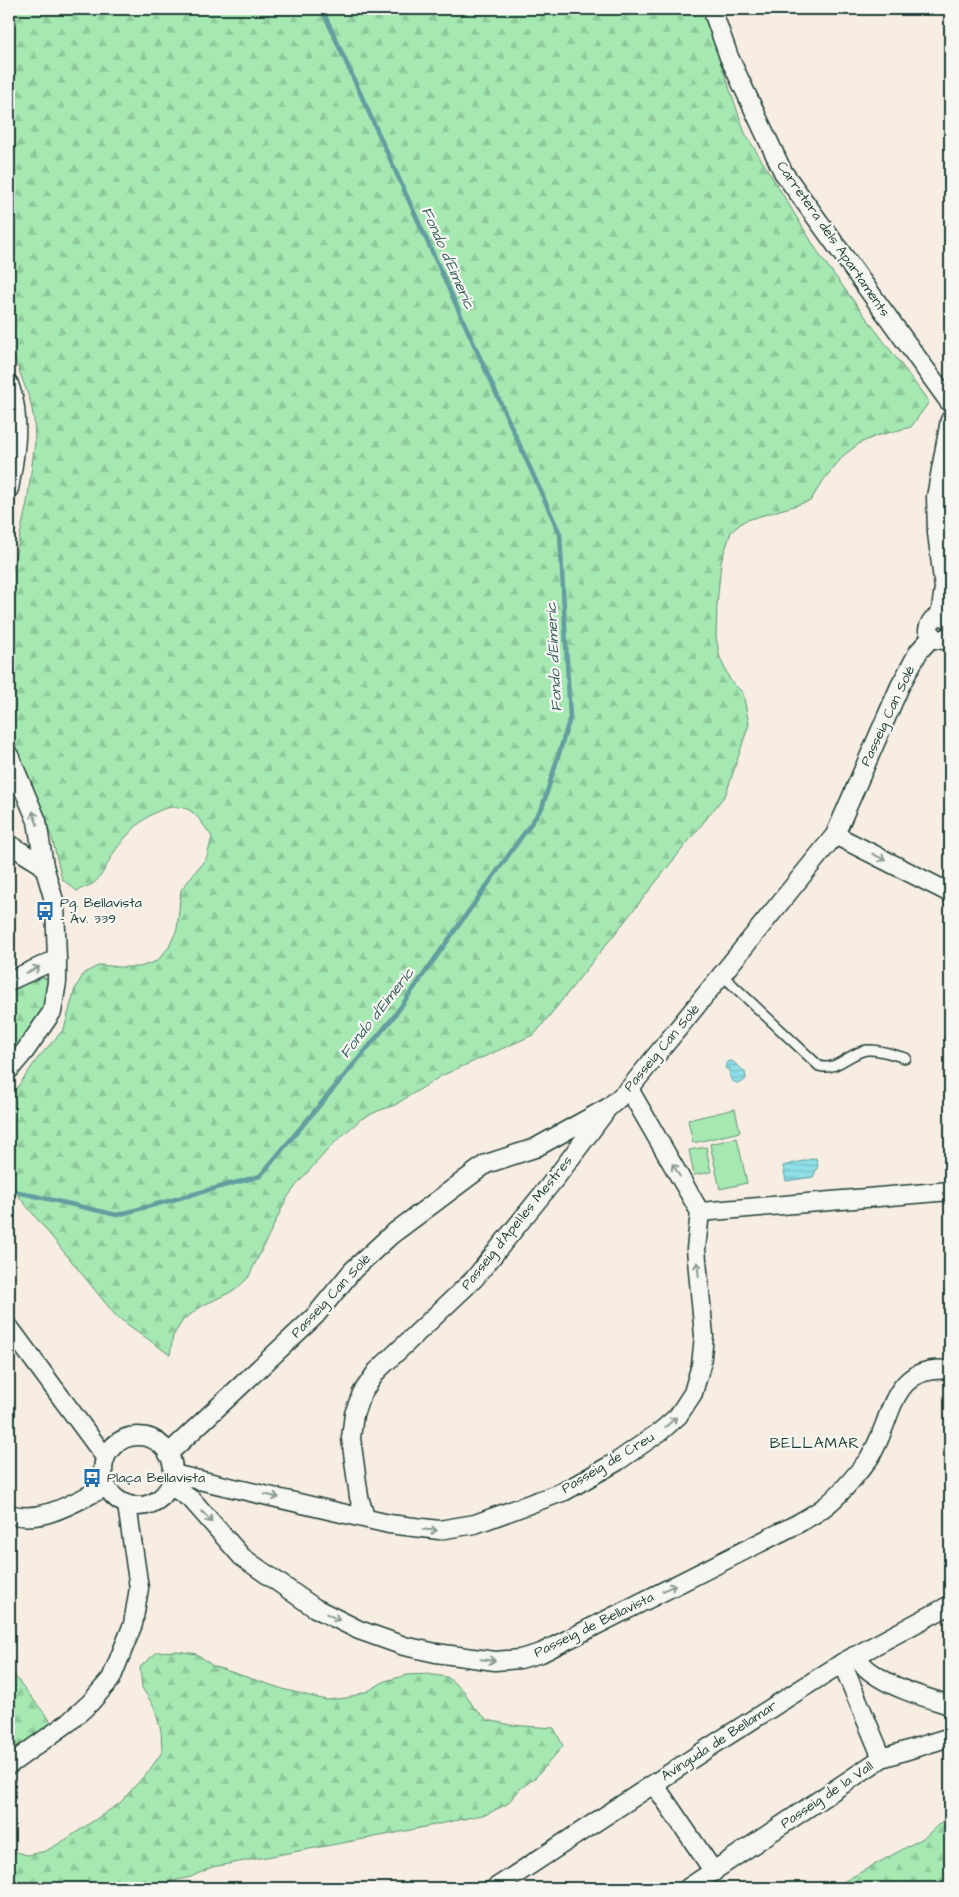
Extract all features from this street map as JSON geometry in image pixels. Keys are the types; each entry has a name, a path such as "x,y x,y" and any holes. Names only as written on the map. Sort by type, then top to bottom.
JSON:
{"street":[{"name":"Carretera dels Apartaments","path":"712,9 729,57 784,172 950,403"},
{"path":"9,384 17,425 15,458 9,489"},
{"path":"950,420 936,498 937,533 944,588 945,618 932,619 928,630 932,637 936,639 944,640 950,635"},
{"name":"Passeig Can Solé","path":"168,1454 315,1316 354,1270 391,1234 486,1164 536,1148 609,1107 629,1089 835,836 900,686 919,651 932,637"},
{"path":"9,755 37,821 44,866 55,904 57,959 57,982 52,1012 25,1052 9,1070"},
{"path":"835,836 950,893"},
{"path":"9,844 44,866"},
{"path":"9,981 57,959"},
{"path":"629,1089 700,1212 950,1190"},
{"name":"Passeig d'Apel·les Mestres","path":"365,1517 359,1497 351,1438 354,1414 362,1394 377,1371 474,1279 558,1175 609,1107"},
{"name":"Passeig de Creu","path":"172,1479 365,1517 389,1524 439,1530 475,1524 565,1491 618,1461 661,1432 678,1416 693,1393 701,1365 704,1336 696,1249 700,1212"},
{"path":"9,1327 105,1457"},
{"name":"Passeig de Bellavista","path":"172,1479 242,1557 315,1608 358,1630 404,1646 436,1653 495,1661 520,1659 541,1654 797,1524 825,1507 869,1458 892,1404 904,1386 916,1375 933,1368 950,1370"},
{"path":"135,1436 148,1437 159,1443 168,1454 172,1464 172,1479 160,1499 144,1506 127,1505 111,1495 106,1487 103,1477 105,1457 112,1447 122,1439 135,1436"},
{"path":"9,1514 32,1517 45,1515 106,1487"},
{"path":"9,1765 69,1722 90,1703 111,1679 133,1624 139,1588 127,1505"},
{"name":"Avinguda de Bellamar","path":"495,1888 848,1659 950,1605"},
{"path":"848,1659 881,1679 915,1694 950,1705"},
{"path":"848,1659 882,1758"},
{"name":"Passeig de la Vall","path":"688,1888 882,1758 950,1737"},
{"path":"654,1784 714,1872"}],"lane":[{"path":"722,975 819,1066 829,1068 866,1050 874,1050 906,1058"}],"green space":[{"path":"9,9 702,9 745,133 821,257 929,402 911,427 876,436 860,443 844,455 825,478 810,501 744,521 731,532 721,562 716,637 720,658 730,680 743,693 749,724 726,794 535,1034 441,1076 395,1105 361,1119 333,1144 287,1198 248,1278 235,1290 202,1306 183,1320 173,1336 170,1355 116,1316 12,1188 9,1188 9,1099 38,1058 64,1029 75,989 84,973 100,965 140,967 157,961 169,947 177,929 181,890 207,857 212,837 191,811 176,807 165,808 144,819 119,846 97,880 77,891 62,879 52,838 9,730 9,586 27,503 35,442 34,419 30,400 9,343"},
{"path":"38,975 49,980 46,1009 9,1060 9,990 17,989"},
{"path":"735,1109 740,1132 693,1143 688,1120"},
{"path":"737,1138 747,1183 720,1189 710,1144"},
{"path":"706,1147 711,1172 694,1175 689,1150"},
{"path":"177,1651 197,1654 213,1666 286,1690 326,1700 347,1698 368,1691 385,1681 407,1675 427,1674 447,1677 464,1691 474,1708 488,1720 510,1725 554,1728 563,1746 536,1777 520,1789 507,1804 487,1814 212,1867 191,1877 168,1882 120,1888 9,1888 9,1850 27,1855 46,1851 120,1803 151,1768 162,1752 161,1731 154,1706 142,1688 140,1667 157,1652"},
{"path":"9,1669 53,1724 9,1755"},
{"path":"950,1814 950,1888 832,1888 925,1837"}],"water":[{"path":"732,1061 745,1072 746,1079 741,1083 733,1081 729,1074 730,1068 725,1068 728,1062"},
{"path":"816,1158 818,1166 813,1177 786,1181 783,1166"}],"waterway":[{"name":"Fondo d'Eimeric","path":"9,1190 117,1215 260,1176 392,1019 542,808 570,718 560,534 322,9"}],"place":[{"name":"Pg. Bellavista - Av. 339","path":"45,911"},
{"name":"Plaça Bellavista","path":"92,1478"}],"district":[{"name":"BELLAMAR","path":"815,1443"}]}
